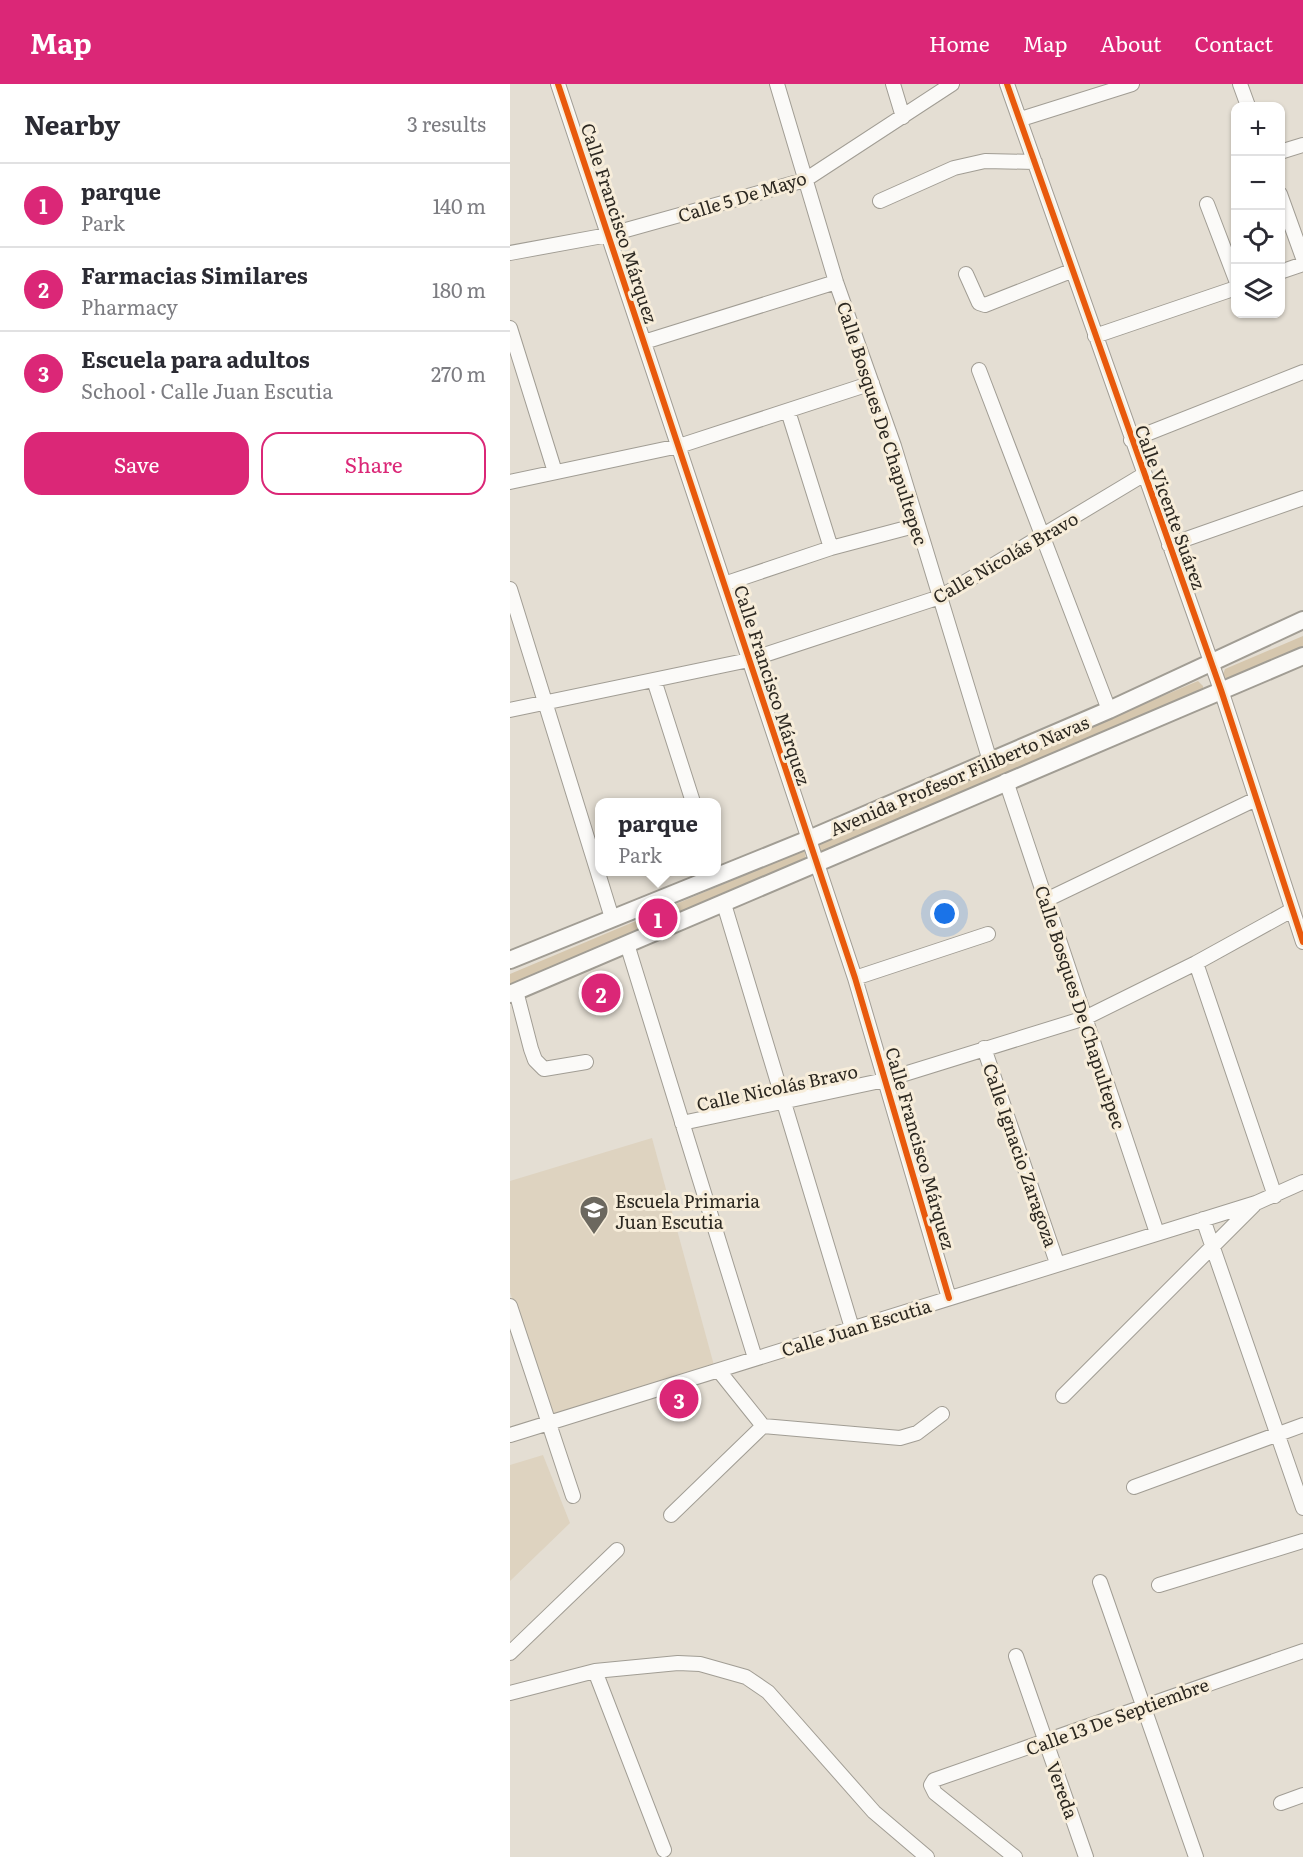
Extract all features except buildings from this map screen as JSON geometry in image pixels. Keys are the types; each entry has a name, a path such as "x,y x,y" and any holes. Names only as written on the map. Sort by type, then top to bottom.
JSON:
{"main road":[{"name":"Avenida Profesor Filiberto Navas","path":"721,873 809,839 1108,710 1303,620"},
{"name":"Avenida Profesor Filiberto Navas","path":"513,992 1303,656"},
{"name":"Avenida Profesor Filiberto Navas","path":"510,960 714,876"}],"street":[{"name":"Calle Francisco Márquez","path":"558,84 855,978 949,1298"},
{"name":"Calle Bosques De Chapultepec","path":"777,84 836,282 872,383 918,525 990,761"},
{"path":"892,84 903,117"},
{"name":"Calle 5 De Mayo","path":"510,253 608,235 806,180 952,84"},
{"name":"Calle Vicente Suárez","path":"1007,84 1143,475 1221,690 1303,942"},
{"path":"1021,119 1130,84"},
{"path":"1240,84 1247,102"},
{"path":"1285,151 1303,145"},
{"path":"880,201 954,168 985,161 1035,162"},
{"path":"1206,204 1231,267"},
{"path":"1285,206 1303,258"},
{"path":"1285,271 1303,264"},
{"path":"966,274 979,303 986,305 1071,271"},
{"path":"644,342 836,282"},
{"path":"1095,336 1231,290"},
{"path":"510,328 555,472"},
{"path":"979,370 1108,710"},
{"path":"1131,440 1303,372"},
{"path":"510,482 679,446 872,383"},
{"path":"788,411 831,548"},
{"name":"Calle Nicolás Bravo","path":"510,710 544,701 749,660 940,597 1044,537 1143,475"},
{"name":"Calle Vicente Suárez","path":"1169,545 1303,498"},
{"path":"724,584 831,548 918,525"},
{"path":"510,592 595,864"},
{"path":"654,680 692,798"},
{"name":"Calle Bosques De Chapultepec","path":"1006,782 1156,1233"},
{"path":"1046,900 1256,799"},
{"path":"599,876 612,918"},
{"path":"724,904 852,1328"},
{"name":"Calle Nicolás Bravo","path":"682,1123 885,1080 984,1047 1085,1018 1196,963 1292,910"},
{"path":"855,978 988,934"},
{"path":"627,944 755,1358"},
{"path":"1196,963 1275,1196"},
{"path":"513,992 535,1060 544,1069 586,1062"},
{"name":"Calle Ignacio Zaragoza","path":"984,1047 1057,1263"},
{"name":"Calle Juan Escutia","path":"510,1435 1057,1263 1203,1220 1275,1196 1303,1182"},
{"path":"1063,1396 1256,1203"},
{"path":"1203,1220 1303,1508"},
{"path":"510,1306 573,1496"},
{"path":"719,1371 764,1426 900,1438 917,1433 942,1414"},
{"path":"1134,1487 1303,1425"},
{"path":"670,1515 764,1426"},
{"path":"1159,1585 1303,1541"},
{"path":"510,1653 617,1550"},
{"path":"1100,1582 1141,1706 1196,1857"},
{"name":"Calle 13 De Septiembre","path":"1015,1857 935,1793 932,1782 943,1775 1045,1743 1141,1706 1303,1651"},
{"name":"Vereda","path":"1016,1656 1086,1857"},
{"path":"510,1693 595,1671 689,1663 717,1667 746,1677 768,1692 874,1812 927,1857"},
{"path":"595,1671 664,1850"},
{"path":"1281,1803 1303,1795"}],"shaded area":[{"path":"1303,636 1303,650 1226,683 1222,677 1225,669"},
{"path":"1198,681 1203,686 1203,691 820,853 817,846 820,842"},
{"path":"802,851 805,852 806,862 510,988 510,974"},
{"name":"Escuela Primaria Juan Escutia","path":"652,1138 715,1369 549,1417 510,1292 510,1181"},
{"path":"543,1455 570,1523 510,1581 510,1465"}],"cycle path":[{"path":"558,84 855,978 949,1298"},
{"path":"1007,84 1221,690 1303,942"}],"place":[{"name":"parque","path":"658,918"},
{"name":"Farmacias Similares","path":"601,993"},
{"name":"Escuela Primaria Juan Escutia","path":"594,1236"},
{"name":"Escuela para adultos","path":"679,1399"}]}
